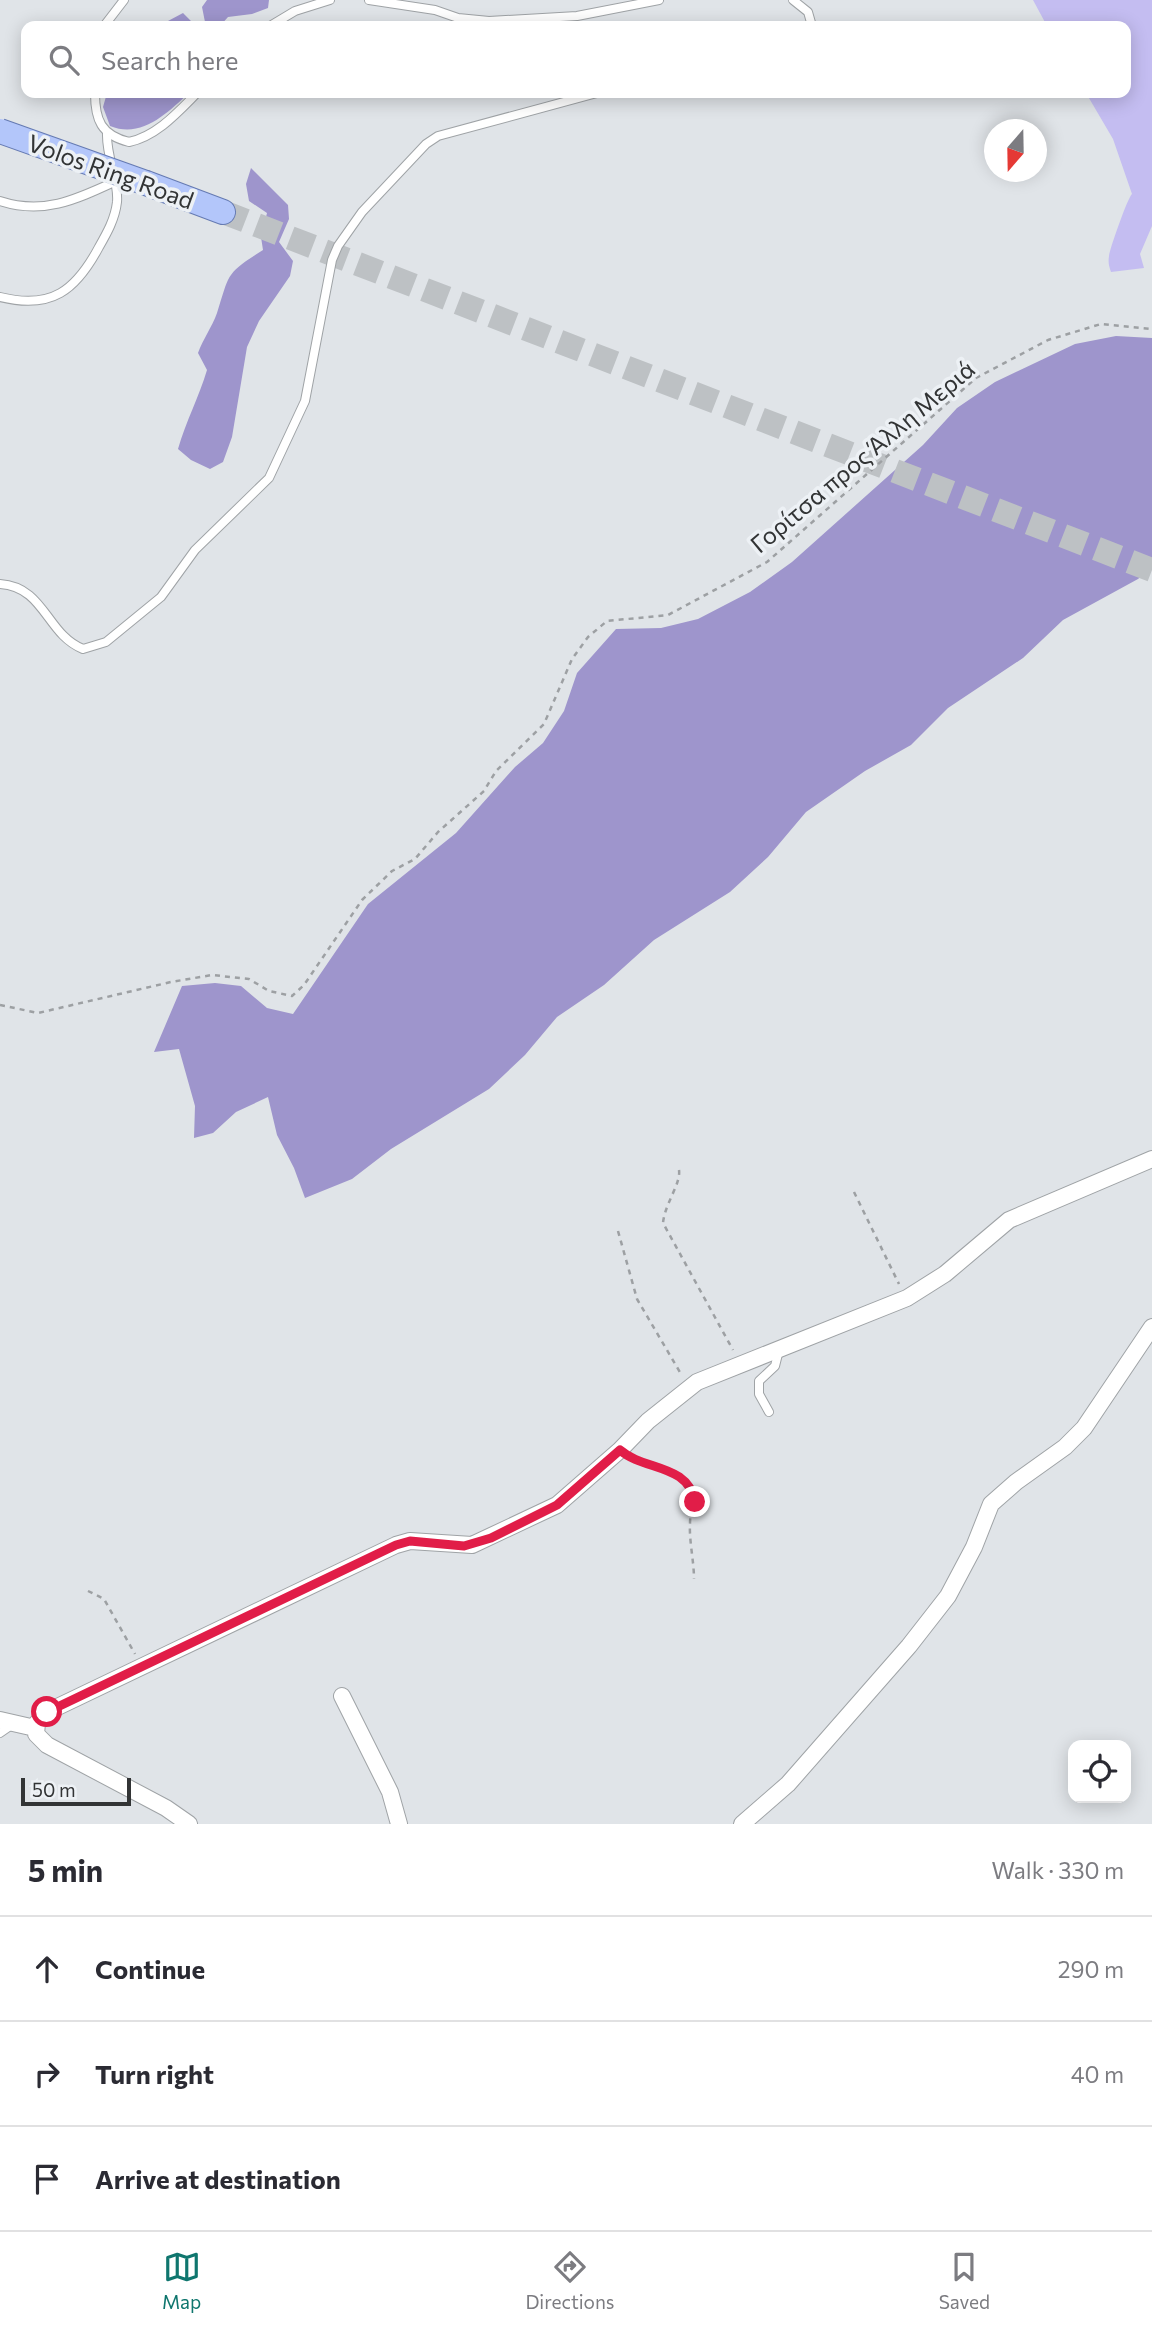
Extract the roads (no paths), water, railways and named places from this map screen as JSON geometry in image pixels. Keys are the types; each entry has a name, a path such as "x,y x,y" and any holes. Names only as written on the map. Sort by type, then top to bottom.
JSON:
{"main road":[{"name":"Volos Ring Road","path":"0,131 223,212"}],"street":[{"path":"35,1728 47,1712 396,1545 410,1541 464,1546 491,1538 557,1505 689,1387 907,1298 945,1274 1009,1220 1152,1158"},
{"path":"742,1824 788,1784 909,1646 953,1587 991,1504 1016,1482 1065,1447 1084,1428 1152,1327"},
{"path":"342,1696 390,1792 399,1824"},
{"path":"3,1723 35,1728"},
{"path":"35,1728 37,1736 52,1748 166,1808 189,1824"}],"lane":[{"path":"108,21 124,0"},
{"path":"278,21 295,11 330,0"},
{"path":"369,0 435,10 458,18 489,21 577,16 659,0"},
{"path":"793,0 808,12 811,21"},
{"path":"95,98 100,127 107,134 129,142 139,140 173,117 192,98"},
{"path":"0,584 26,590 59,630 83,649 98,646 125,628 160,597 195,550 269,478 305,401 332,260 345,233 362,212 426,144 438,136 582,98"},
{"path":"0,297 17,300 56,296 74,286 112,223 117,199 107,148 107,134"},
{"path":"0,201 20,208 50,208 114,182"},
{"path":"769,1412 759,1394 759,1381 775,1366 779,1349"}],"tunnel":[{"path":"223,212 1152,570"}]}
